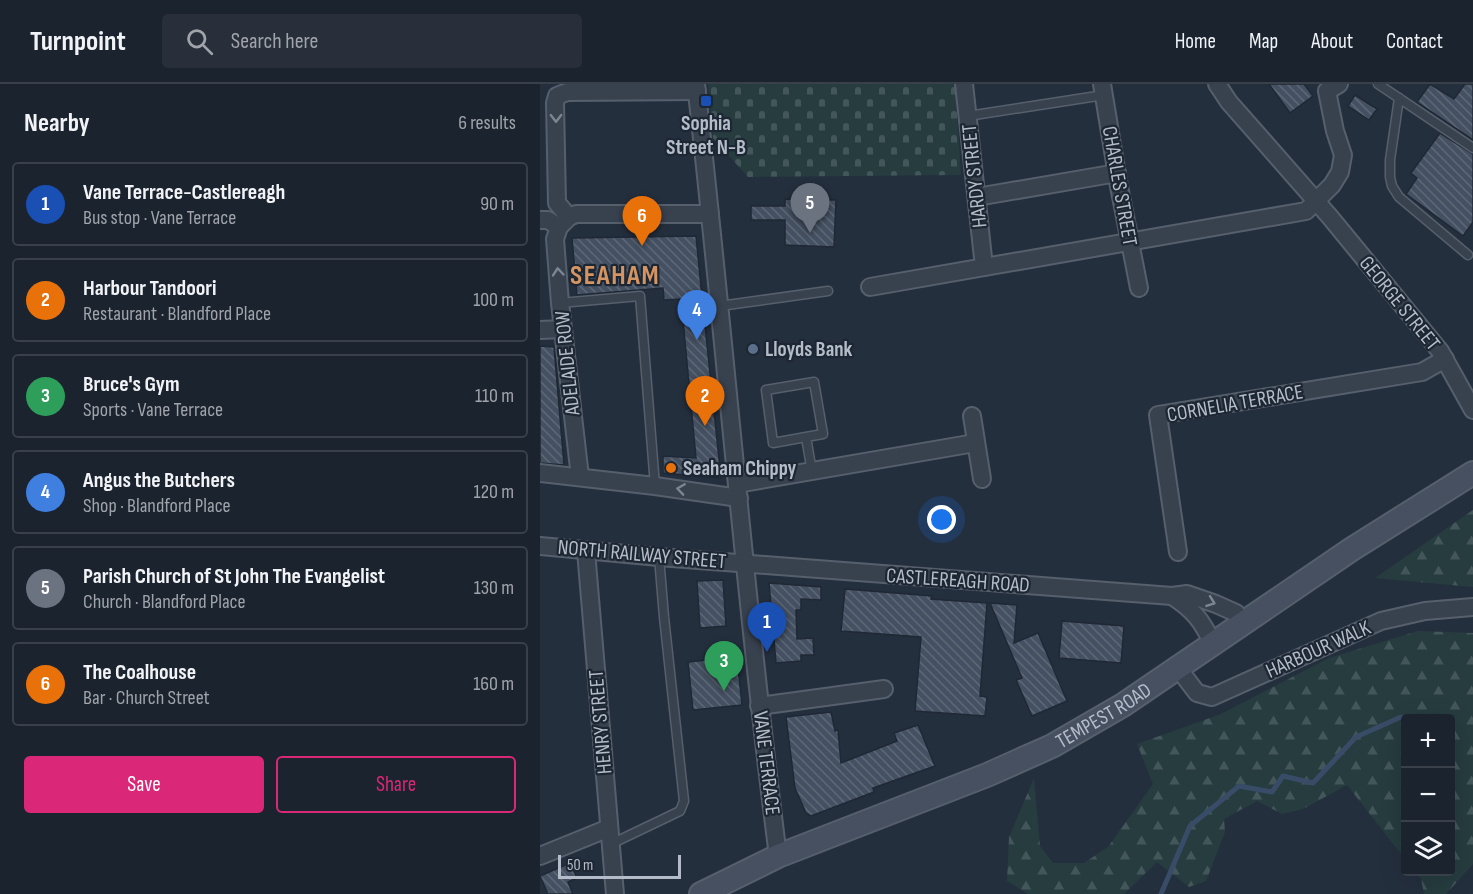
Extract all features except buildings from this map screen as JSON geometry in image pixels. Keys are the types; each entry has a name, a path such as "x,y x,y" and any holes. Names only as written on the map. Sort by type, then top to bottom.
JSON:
{"main road":[{"name":"TEMPEST ROAD","path":"701,894 778,856 1021,761 1089,726 1244,624 1352,549 1473,473"}],"street":[{"name":"HARDY STREET","path":"964,84 984,267"},
{"name":"GEORGE STREET","path":"1217,84 1229,102 1433,342 1445,359 1473,411"},
{"path":"870,287 1306,211 1332,185 1340,172 1343,155 1335,131 1330,86"},
{"path":"564,222 557,203 555,103 557,96 567,92 696,88"},
{"name":"VANE TERRACE","path":"696,88 759,706 778,856"},
{"name":"CHARLES STREET","path":"1103,90 1139,288"},
{"path":"976,197 1117,173"},
{"path":"540,220 564,222 576,214 710,214"},
{"name":"ADELAIDE ROW","path":"564,222 555,239 580,477"},
{"path":"540,330 564,329"},
{"name":"CORNELIA TERRACE","path":"1178,552 1158,415 1422,372 1445,359"},
{"path":"972,416 982,479"},
{"path":"540,473 654,486 739,499 812,472 975,443"},
{"name":"NORTH RAILWAY STREET","path":"540,546 744,562"},
{"name":"HENRY STREET","path":"586,551 615,894"},
{"name":"CASTLEREAGH ROAD","path":"744,562 1178,588 1187,594 1236,613 1244,624"},
{"path":"1178,588 1187,605 1201,620 1214,644"},
{"name":"HARBOUR WALK","path":"1178,668 1197,693 1212,697 1381,621 1425,611 1473,607"},
{"path":"759,706 884,689"},
{"path":"540,850 610,836"}],"lane":[{"path":"1378,84 1473,148"},
{"path":"968,116 1103,90"},
{"path":"1399,98 1390,160 1392,186 1399,197 1468,255"},
{"path":"720,306 828,291"},
{"path":"561,303 640,296 654,486"},
{"path":"814,382 823,435 806,437 773,443 766,390 814,382"},
{"path":"806,437 812,472"},
{"path":"610,836 680,811 684,801 659,557"}],"green space":[{"path":"708,84 955,84 961,175 748,177 713,138"},
{"path":"1473,510 1473,587 1375,578"},
{"path":"1418,631 1473,633 1473,864 1446,894 1424,894 1418,876 1455,876 1455,714 1401,714 1401,854 1347,785 1303,809 1282,814 1257,801 1224,819 1225,832 1206,881 1189,887 1157,862 1124,894 1028,894 1007,881 1009,837 1034,778 1040,846 1053,863 1084,863 1108,847 1153,784 1137,744 1221,714 1329,658"}],"waterway":[{"path":"1161,894 1190,826 1239,786 1272,792 1283,776 1313,783 1356,737 1401,717"}],"place":[{"name":"Sophia Street N-B","path":"706,101"},
{"name":"Parish Church of St John The Evangelist","path":"810,233"},
{"name":"The Coalhouse","path":"642,246"},
{"name":"Angus the Butchers","path":"697,340"},
{"name":"Lloyds Bank","path":"753,349"},
{"name":"Harbour Tandoori","path":"705,426"},
{"name":"Seaham Chippy","path":"671,468"},
{"name":"Vane Terrace-Castlereagh","path":"767,652"},
{"name":"Bruce's Gym","path":"724,691"}],"district":[{"name":"SEAHAM","path":"615,275"}]}
